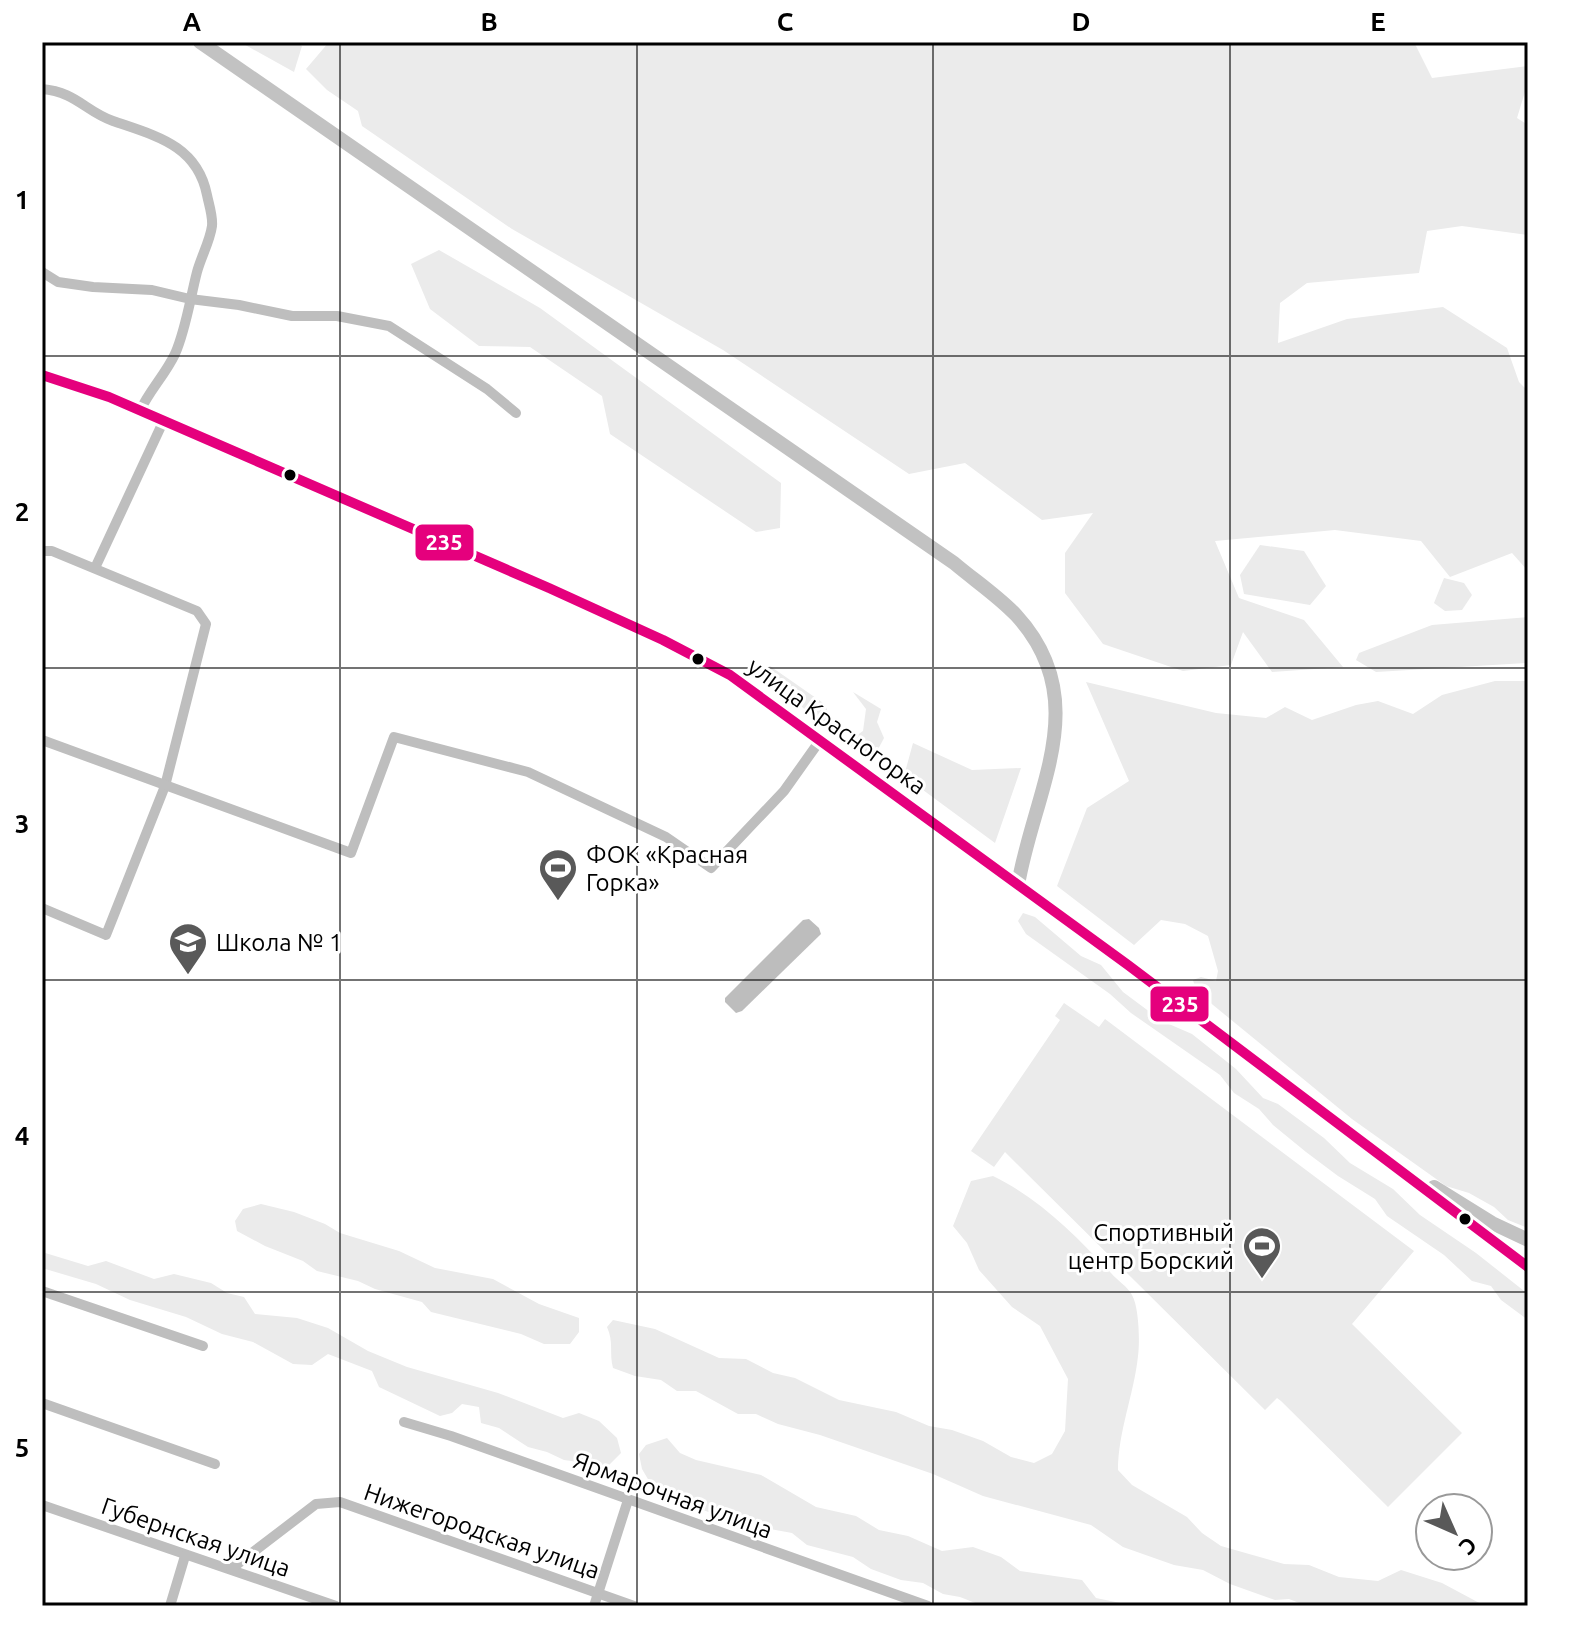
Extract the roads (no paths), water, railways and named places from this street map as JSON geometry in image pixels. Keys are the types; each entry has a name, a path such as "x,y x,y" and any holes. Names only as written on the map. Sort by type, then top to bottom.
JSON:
{"main road":[{"path":"200,42 954,563 1016,615 1046,658 1056,694 1053,754 1018,885"},
{"name":"улица Красногорка","path":"42,375 140,411 663,640 730,675 821,739 1367,1144"},
{"path":"1367,1144 1473,1212 1528,1240"},
{"path":"1367,1144 1528,1267"}],"street":[{"path":"42,89 60,91 108,119 163,139 188,156 199,170 205,186 212,226 175,354 140,411"},
{"path":"42,272 58,282 152,290 292,316 337,316 389,326 487,389 516,413"},
{"path":"95,568 163,422"},
{"path":"42,551 52,551 197,611 206,624 165,786 106,935 42,908"},
{"path":"42,740 351,853 394,737 528,772 666,837 711,868 778,798 821,739"},
{"path":"42,1291 203,1346"},
{"path":"42,1403 215,1464"},
{"name":"Ярмарочная улица","path":"404,1422 928,1606"},
{"path":"594,1606 628,1500"},
{"name":"Нижегородская улица","path":"231,1569 316,1504 340,1502 634,1606"},
{"name":"Губернская улица","path":"42,1505 336,1606"},
{"path":"170,1606 185,1556"}],"place":[{"name":"ФОК «Красная Горка»","path":"558,902"},
{"name":"Школа № 1","path":"188,976"},
{"name":"Спортивный центр Борский","path":"1262,1280"}]}
